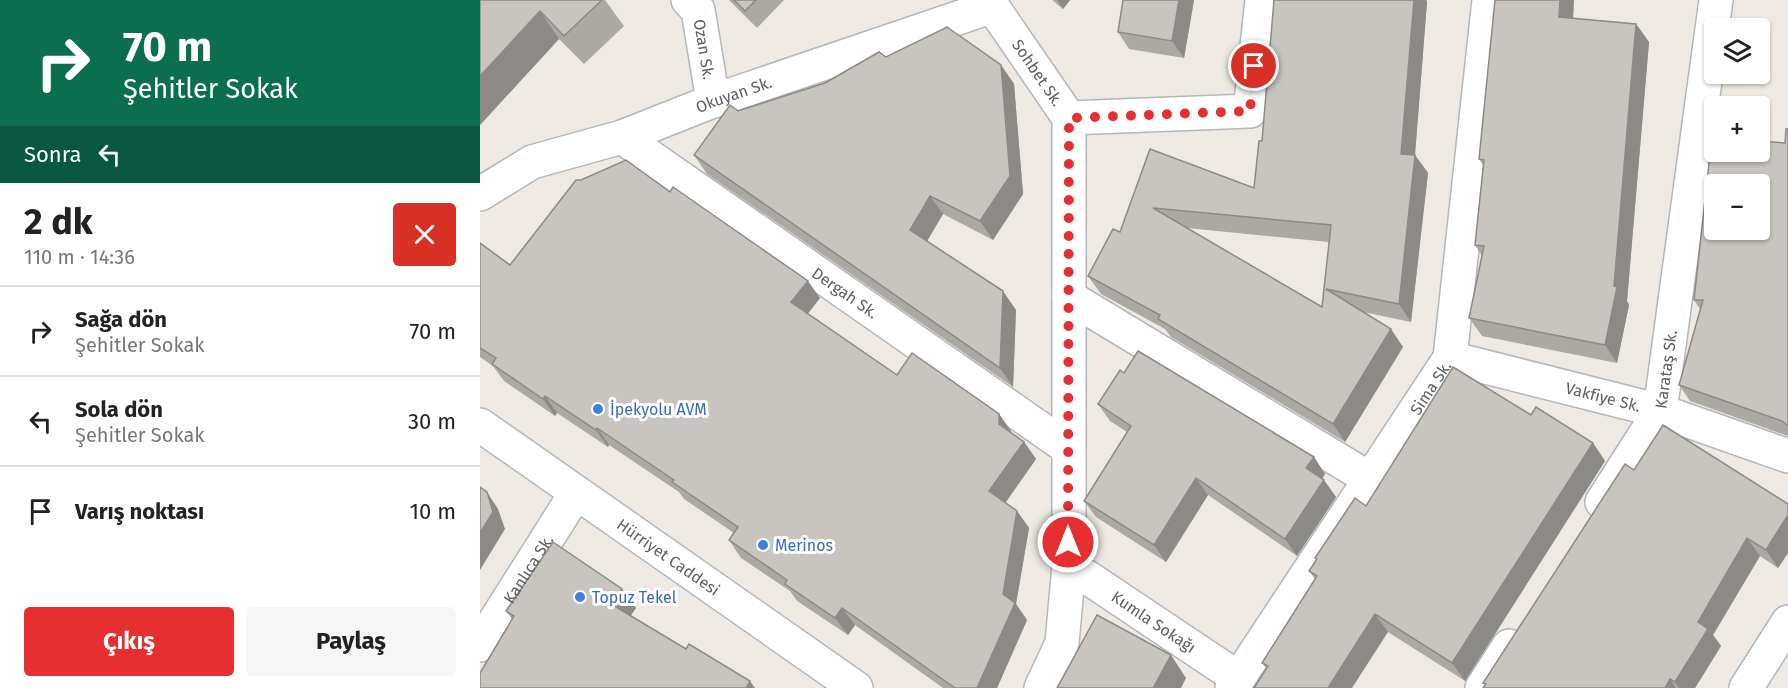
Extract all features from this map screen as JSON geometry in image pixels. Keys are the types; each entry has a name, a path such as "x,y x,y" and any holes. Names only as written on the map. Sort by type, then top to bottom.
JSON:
{"street":[{"name":"Ozan Sk.","path":"688,0 698,10 713,101"},
{"path":"1069,118 1250,111 1262,0"},
{"name":"Sima Sk.","path":"1235,683 1450,358 1489,0"},
{"name":"Karataş Sk.","path":"1584,530 1660,411 1716,0"},
{"name":"Okuyan Sk.","path":"480,194 532,162 622,137 713,101 990,3"},
{"name":"Sohbet Sk.","path":"990,3 1069,118 1069,565 1062,643 1041,688"},
{"name":"Dergah Sk.","path":"622,137 1068,448"},
{"path":"1069,297 1370,479"},
{"name":"Vakfiye Sk.","path":"1450,358 1660,411 1788,456"},
{"name":"Hürriyet Caddesi","path":"480,425 856,688"},
{"name":"Kanlıca Sk.","path":"480,645 576,493"},
{"name":"Kumla Sokağı","path":"1069,565 1235,683"},
{"path":"1482,688 1527,619"},
{"path":"1746,688 1788,622"}],"building":[{"path":"480,0 602,0 564,36 540,11 480,76"},
{"path":"734,0 756,0 745,11"},
{"path":"1123,0 1179,0 1172,41 1118,32"},
{"path":"1274,0 1414,0 1401,154 1415,155 1399,304 1326,289 1391,329 1333,424 1158,319 1160,315 1088,276 1113,229 1120,232 1150,149 1254,188 1259,141 1262,141","holes":["1153,208 1331,225 1322,307"]},
{"path":"1495,0 1560,0 1559,17 1636,24 1614,286 1617,287 1605,345 1469,318 1484,246 1475,245 1484,160 1479,159"},
{"path":"947,27 1001,65 1010,176 980,221 930,196 910,230 1003,291 1000,368 694,155 730,105 738,111 825,83 879,52 886,57"},
{"path":"1786,129 1788,129 1788,426 1782,421 1679,385 1703,300 1694,300 1704,209 1704,240 1770,240 1770,174 1708,174 1709,162 1770,162 1770,142 1785,143"},
{"path":"626,160 670,192 673,187 808,281 791,302 897,375 912,353 999,414 999,424 1024,442 989,491 1017,511 1003,594 1015,603 977,688 955,688 842,608 835,618 785,584 787,580 729,540 738,527 597,428 596,430 545,396 543,399 492,364 496,358 480,348 480,243 510,265 576,180 581,180"},
{"path":"1138,351 1314,457 1306,468 1324,480 1285,539 1196,478 1154,545 1084,501 1131,426 1098,404 1120,370 1124,373"},
{"path":"1453,367 1531,415 1536,407 1593,443 1452,663 1375,614 1328,688 1254,688 1268,666 1262,663 1317,576 1309,571 1317,559 1315,558 1355,498 1366,506"},
{"path":"1663,425 1788,504 1788,515 1766,550 1747,538 1698,622 1708,629 1675,682 1670,679 1665,688 1483,688 1486,684 1483,683 1625,464 1634,470"},
{"path":"480,487 487,492 493,512 480,533"},
{"path":"553,542 622,589 611,604 686,649 689,644 750,681 746,688 480,688 480,673 514,616 506,611"},
{"path":"1097,615 1171,655 1153,688 1057,688"}],"place":[{"name":"İpekyolu AVM","path":"598,409"},
{"name":"Merinos","path":"763,545"},
{"name":"Topuz Tekel","path":"580,597"}],"route":[{"path":"1068,542 1069,118 1250,111 1254,66"}]}
